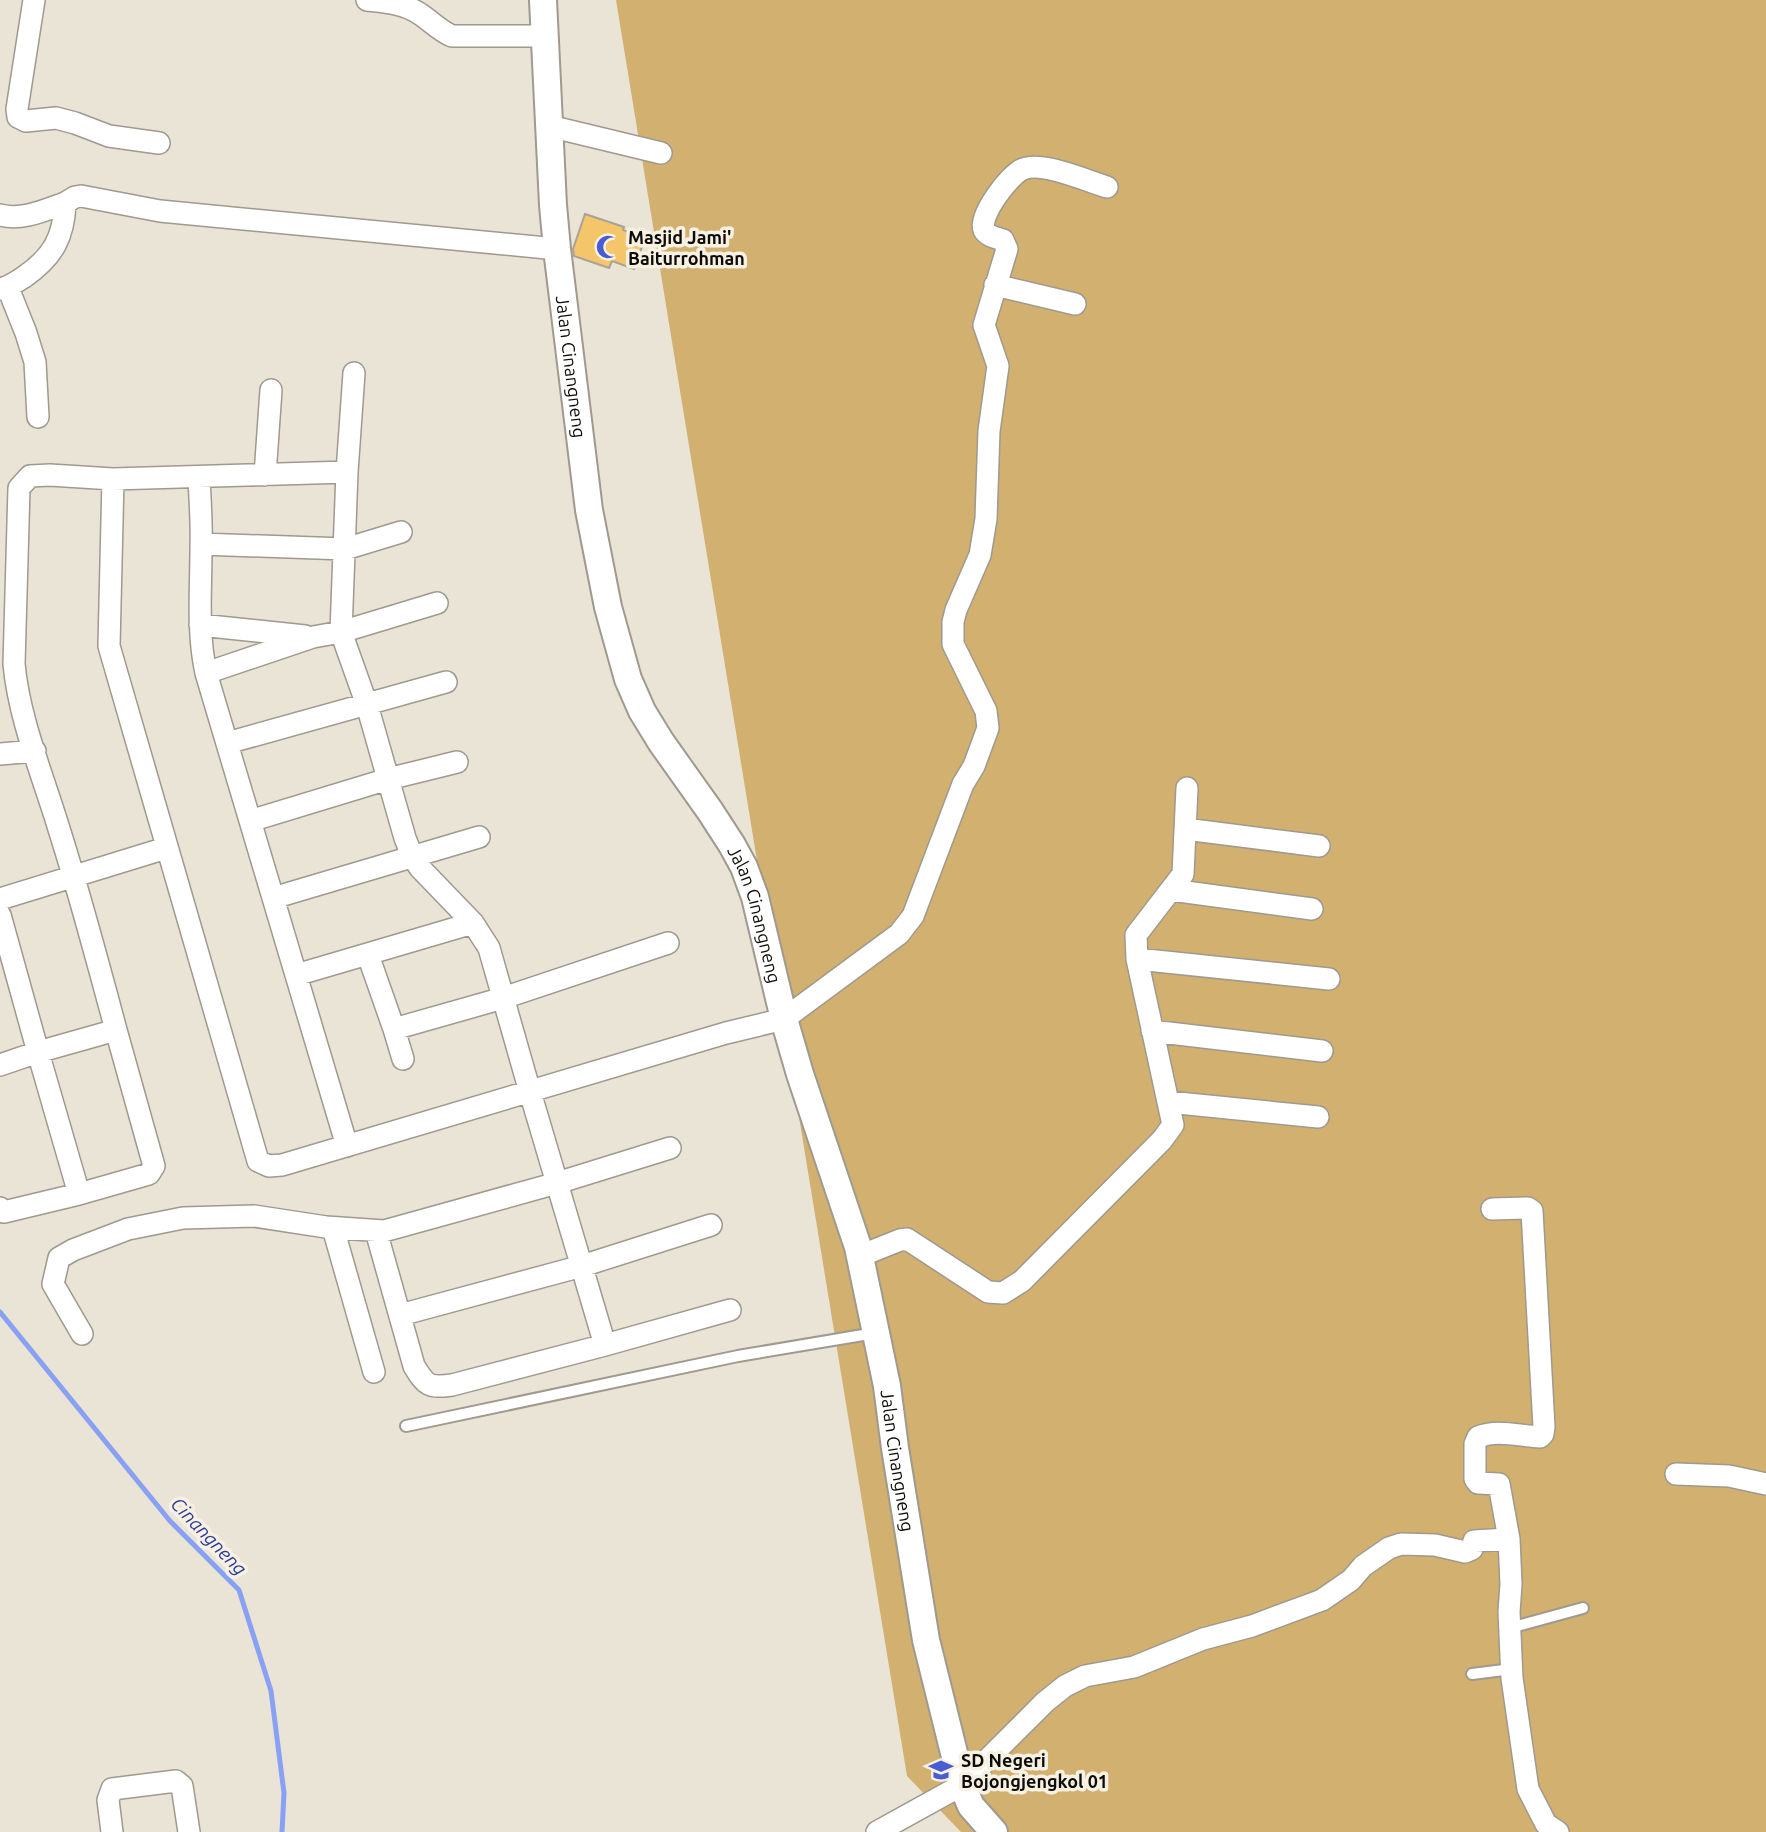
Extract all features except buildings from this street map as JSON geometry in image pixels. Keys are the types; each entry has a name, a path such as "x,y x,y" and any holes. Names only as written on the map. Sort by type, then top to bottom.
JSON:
{"street":[{"path":"34,0 16,109 19,117 26,121 56,118 75,122 109,136 159,143"},
{"path":"367,0 403,5 452,37 545,36"},
{"name":"Jalan Cinangneng","path":"543,0 557,249 589,510 608,607 628,679 642,711 710,811 744,867 755,897 784,1019 860,1256 887,1386 898,1473 926,1640 962,1785 971,1806 994,1832"},
{"path":"549,126 661,153"},
{"path":"113,479 109,646 258,1161 269,1166 282,1165 726,1033 784,1019 882,947 907,925 913,916 963,784 974,766 988,728 986,711 953,644 956,610 979,555 986,519 989,431 998,366 984,326 1007,249 1003,240 987,234 984,223 998,193 1013,175 1024,168 1040,167 1107,187"},
{"path":"0,215 10,217 36,213 81,196 160,211 557,249"},
{"path":"38,417 36,362 26,333 4,289 41,264 55,247 65,218 65,202"},
{"path":"995,285 1075,304"},
{"path":"354,373 341,632 367,705 412,856 420,868 473,923 489,948 605,1345"},
{"path":"265,475 271,390"},
{"path":"0,1208 4,1212 79,1194 149,1174 154,1166 74,876 16,684 14,664 19,488 30,476 50,475 113,479 347,472"},
{"path":"199,478 201,652 347,1146"},
{"path":"201,544 345,549 401,532"},
{"path":"206,673 313,637 341,632 437,603"},
{"path":"200,625 313,637"},
{"path":"227,743 446,682"},
{"path":"0,754 35,751"},
{"path":"250,821 388,779 457,762"},
{"path":"860,1256 907,1239 988,1292 1003,1293 1022,1281 1162,1140 1173,1125 1137,959 1136,935 1183,874 1187,788"},
{"path":"1185,829 1320,846"},
{"path":"273,898 479,837"},
{"path":"0,899 166,848"},
{"path":"1171,890 1312,909"},
{"path":"0,915 9,979 38,1052 79,1194"},
{"path":"296,975 473,923"},
{"path":"394,1029 503,998 668,943"},
{"path":"368,955 403,1059"},
{"path":"1137,959 1329,979"},
{"path":"0,1065 117,1030"},
{"path":"1152,1031 1322,1051"},
{"path":"1168,1102 1318,1117"},
{"path":"82,1334 53,1284 60,1258 73,1250 128,1229 183,1218 254,1216 384,1231 557,1183 670,1148"},
{"path":"1492,1209 1528,1208 1532,1212 1543,1434 1540,1437 1496,1433 1478,1437 1475,1444 1475,1479 1478,1483 1499,1484 1509,1539 1511,1584 1508,1612 1512,1669 1528,1789 1546,1824 1558,1832"},
{"path":"400,1315 582,1266 711,1225"},
{"path":"333,1227 374,1372"},
{"path":"376,1230 414,1366 423,1381 435,1387 452,1385 730,1310"},
{"path":"1676,1474 1729,1476 1766,1484"},
{"path":"877,1832 962,1785 1045,1702 1065,1686 1085,1676 1135,1667 1203,1639 1252,1626 1322,1601 1351,1580 1363,1566 1389,1548 1401,1544 1435,1545 1465,1552 1472,1549 1474,1541 1509,1539"},
{"path":"112,1832 108,1800 112,1790 176,1781 182,1786 189,1832"}],"lane":[{"path":"406,1426 738,1356 875,1333"},
{"path":"1510,1628 1583,1608"},
{"path":"1472,1674 1512,1669"}],"shaded area":[{"path":"616,0 1766,0 1766,1832 961,1832 907,1776"}],"waterway":[{"name":"Cinangneng","path":"0,1312 170,1521 239,1590 271,1691 284,1793 282,1832"}],"place":[{"name":"Masjid Jami' Baiturrohman","path":"608,247"},
{"name":"SD Negeri Bojongjengkol 01","path":"941,1770"}]}
